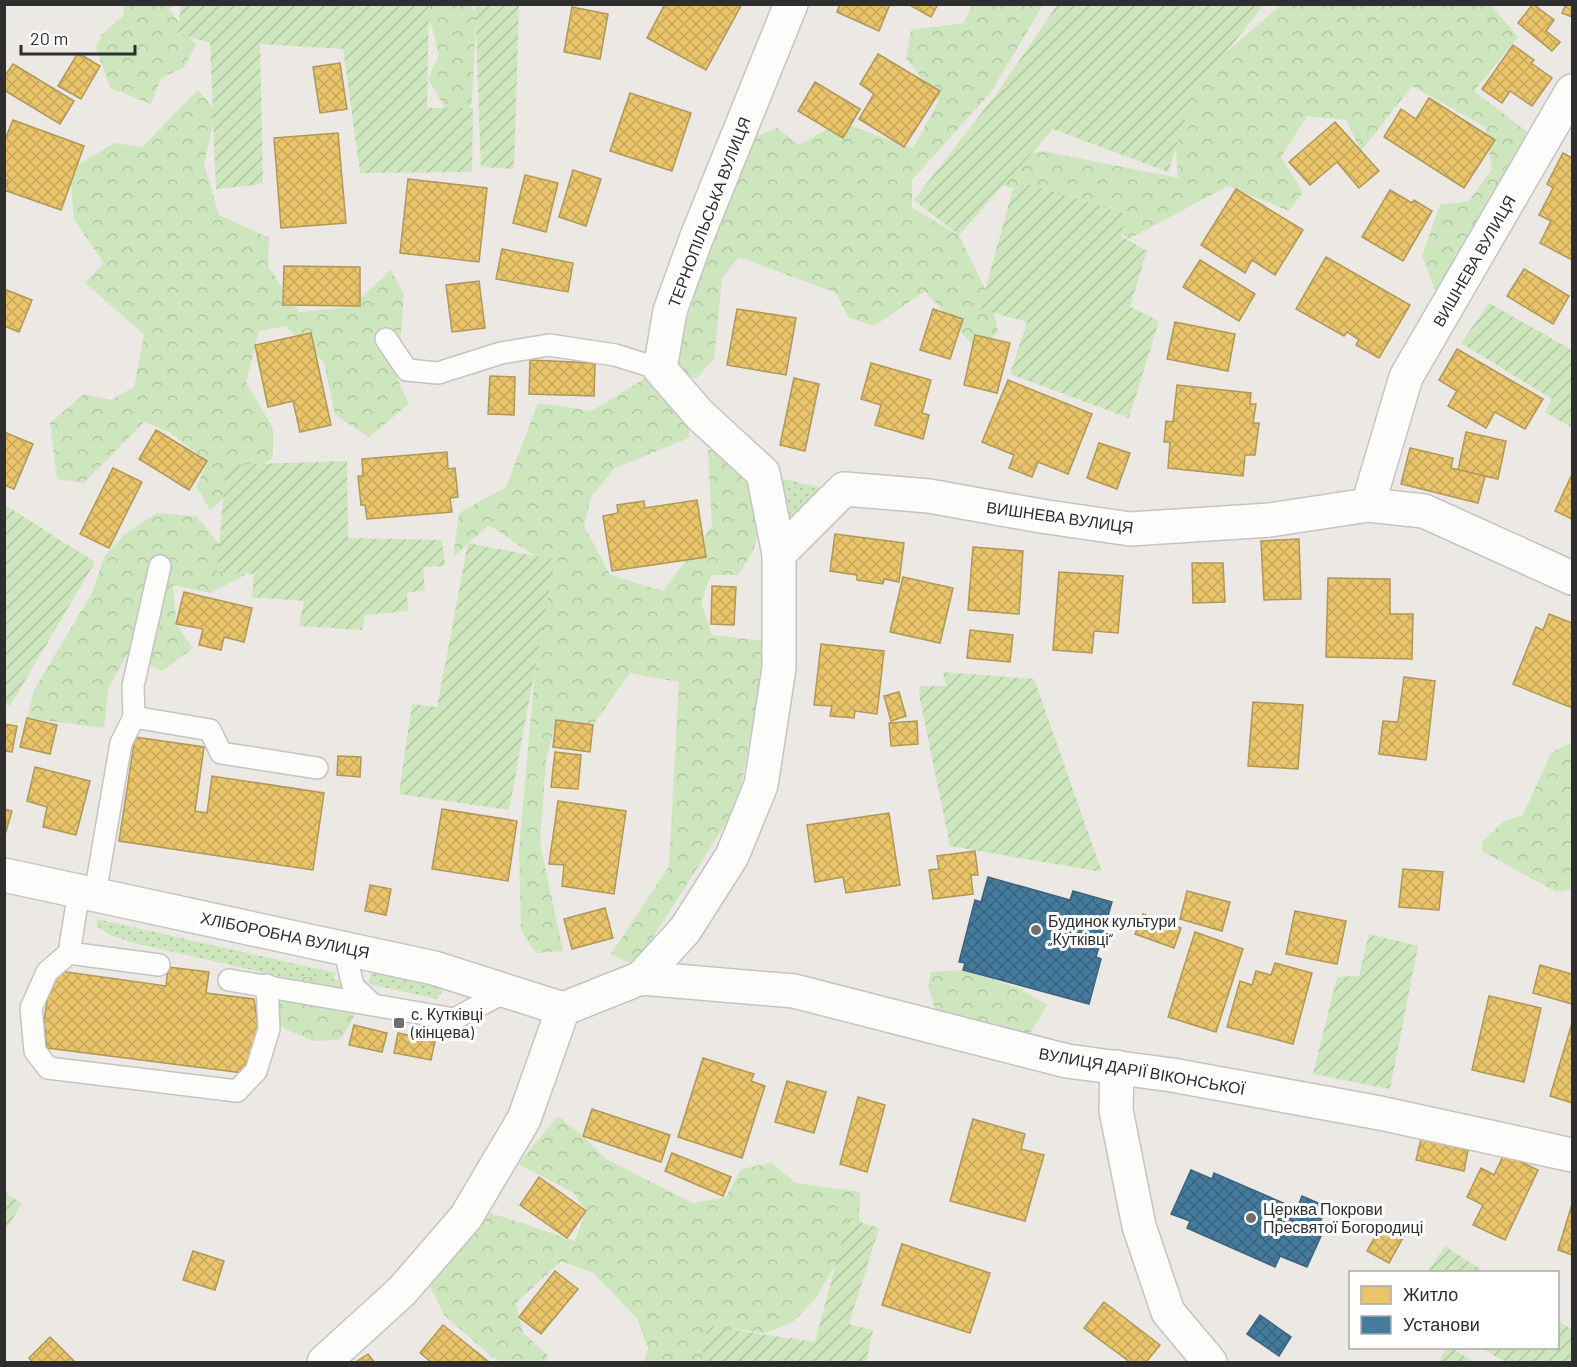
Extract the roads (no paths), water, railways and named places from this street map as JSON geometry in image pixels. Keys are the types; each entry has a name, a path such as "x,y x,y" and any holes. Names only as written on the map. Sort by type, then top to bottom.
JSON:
{"street":[{"name":"ТЕРНОПІЛЬСЬКА ВУЛИЦЯ","path":"660,369 670,311 696,239 791,4"},
{"name":"ВИШНЕВА ВУЛИЦЯ","path":"1368,505 1406,377 1572,91"},
{"path":"324,1362 402,1291 466,1217 524,1119 563,1009 641,978 685,930 732,856 761,785 779,668 779,554 763,473 700,415 660,369"},
{"name":"ВИШНЕВА ВУЛИЦЯ","path":"779,554 844,489 929,496 1130,529 1270,520 1368,505 1425,511 1460,529 1572,578"},
{"name":"ХЛІБОРОБНА ВУЛИЦЯ","path":"4,875 434,968 563,1009"},
{"name":"ВУЛИЦЯ ДАРІЇ ВІКОНСЬКОЇ","path":"641,978 795,991 1067,1061 1172,1075 1380,1113 1572,1155"},
{"path":"1118,1068 1116,1110 1139,1226 1168,1312 1210,1362"}],"lane":[{"path":"386,339 407,370 438,373 501,352 549,345 615,355 660,369"},
{"path":"160,566 133,686 134,717 121,743 87,892 69,953 47,972 31,1008 35,1051 48,1068 237,1091 256,1071 269,1029 267,986"},
{"path":"134,717 210,730 221,753 317,768"},
{"path":"344,948 353,986 372,1004"},
{"path":"69,953 159,965"},
{"path":"229,980 454,1019 507,992"}],"place":[{"name":"Будинок культури „Кутківці“","path":"1036,930"},
{"name":"с. Кутківці (кінцева)","path":"399,1023"},
{"name":"Церква Покрови Пресвятої Богородиці","path":"1251,1218"}]}
